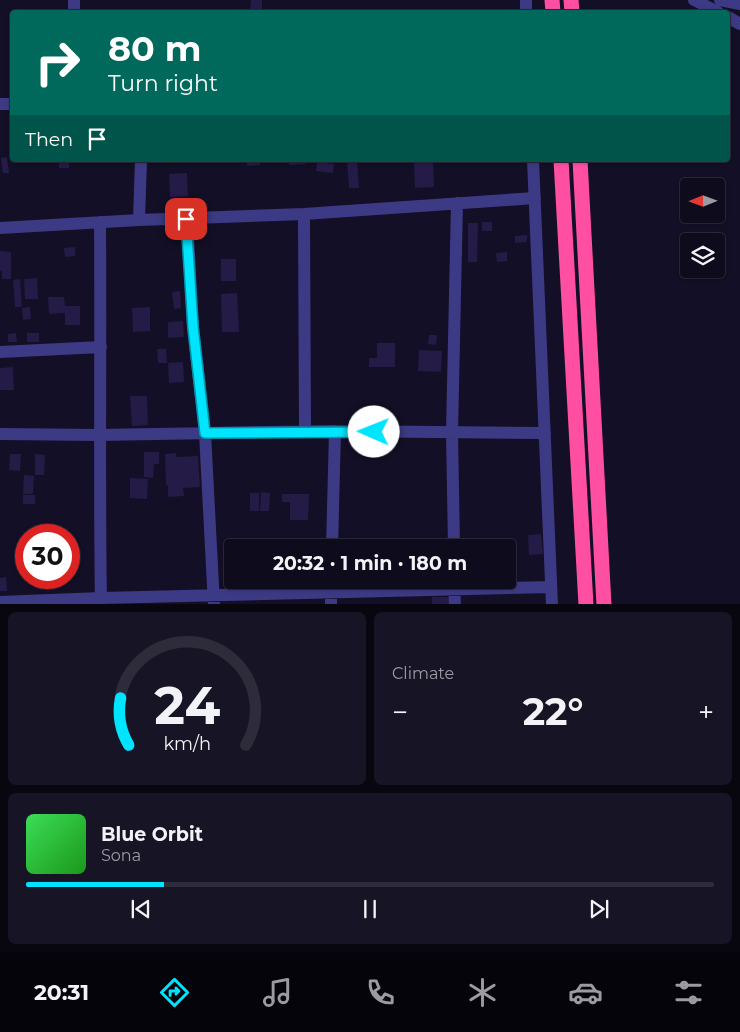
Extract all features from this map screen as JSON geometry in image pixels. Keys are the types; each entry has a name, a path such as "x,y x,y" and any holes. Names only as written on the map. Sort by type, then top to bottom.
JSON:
{"highway":[{"path":"562,162 586,604"},
{"path":"580,162 604,604"}],"street":[{"path":"694,0 714,10"},
{"path":"720,0 740,4"},
{"path":"139,220 140,162"},
{"path":"533,162 552,604"},
{"path":"0,228 139,220 304,214 535,198"},
{"path":"454,539 452,432 457,203"},
{"path":"304,214 305,432"},
{"path":"186,219 193,327 205,433 213,600"},
{"path":"100,222 101,347 99,435 101,601"},
{"path":"0,352 101,347"},
{"path":"0,434 99,435 335,431 545,433"},
{"path":"332,539 335,431"},
{"path":"516,585 551,586"},
{"path":"0,602 213,600 377,589"},
{"path":"454,589 455,604"}],"building":[{"path":"251,0 262,0 262,10 250,10"},
{"path":"7,157 9,173 3,173 1,158"},
{"path":"59,162 69,162 69,168 59,168"},
{"path":"247,162 260,162 260,165 247,166"},
{"path":"289,162 305,162 305,164 289,165"},
{"path":"317,162 334,164 333,173 316,171"},
{"path":"347,162 357,162 359,188 349,188"},
{"path":"433,162 434,187 415,188 414,163"},
{"path":"187,173 188,196 170,197 169,174"},
{"path":"482,222 492,222 492,231 482,231"},
{"path":"468,223 478,223 477,262 468,262"},
{"path":"527,235 527,242 515,243 515,236"},
{"path":"75,247 75,256 65,257 64,248"},
{"path":"0,251 11,252 11,279 2,279"},
{"path":"507,252 507,261 497,262 496,253"},
{"path":"221,259 236,259 236,281 221,281"},
{"path":"37,278 38,299 25,299 24,279"},
{"path":"20,279 22,307 15,307 13,280"},
{"path":"180,291 181,308 174,309 172,292"},
{"path":"237,293 239,332 222,332 221,294"},
{"path":"48,297 64,297 65,306 80,306 80,325 65,325 65,313 49,314"},
{"path":"30,307 31,319 23,320 22,308"},
{"path":"150,307 150,331 133,332 132,308"},
{"path":"183,321 184,337 168,338 168,322"},
{"path":"16,333 17,342 8,342 8,334"},
{"path":"27,333 39,333 39,342 27,342"},
{"path":"429,335 437,335 436,345 428,344"},
{"path":"377,343 395,343 395,367 369,367 369,358 377,358"},
{"path":"157,349 166,349 167,363 158,363"},
{"path":"419,350 442,351 441,372 418,371"},
{"path":"183,362 184,382 169,383 168,363"},
{"path":"13,367 14,390 0,390 0,368"},
{"path":"130,396 147,396 148,425 132,426"},
{"path":"144,452 159,452 159,464 154,464 153,478 144,477"},
{"path":"176,453 176,457 198,456 200,487 183,488 184,496 168,497 165,454"},
{"path":"10,454 21,454 20,471 9,470"},
{"path":"35,454 45,455 44,475 35,475"},
{"path":"24,475 34,476 33,494 23,494"},
{"path":"130,478 148,479 147,499 130,498"},
{"path":"261,492 270,493 269,511 260,511"},
{"path":"250,493 259,493 259,511 250,511"},
{"path":"282,494 309,494 308,520 290,520 290,502 282,502"},
{"path":"23,495 35,495 35,504 23,504"},
{"path":"541,534 543,554 529,555 528,535"},
{"path":"6,577 7,591 0,591 0,578"},
{"path":"432,597 453,597 452,604 432,604"}],"route":[{"path":"186,219 193,327 205,433 374,432"}]}
